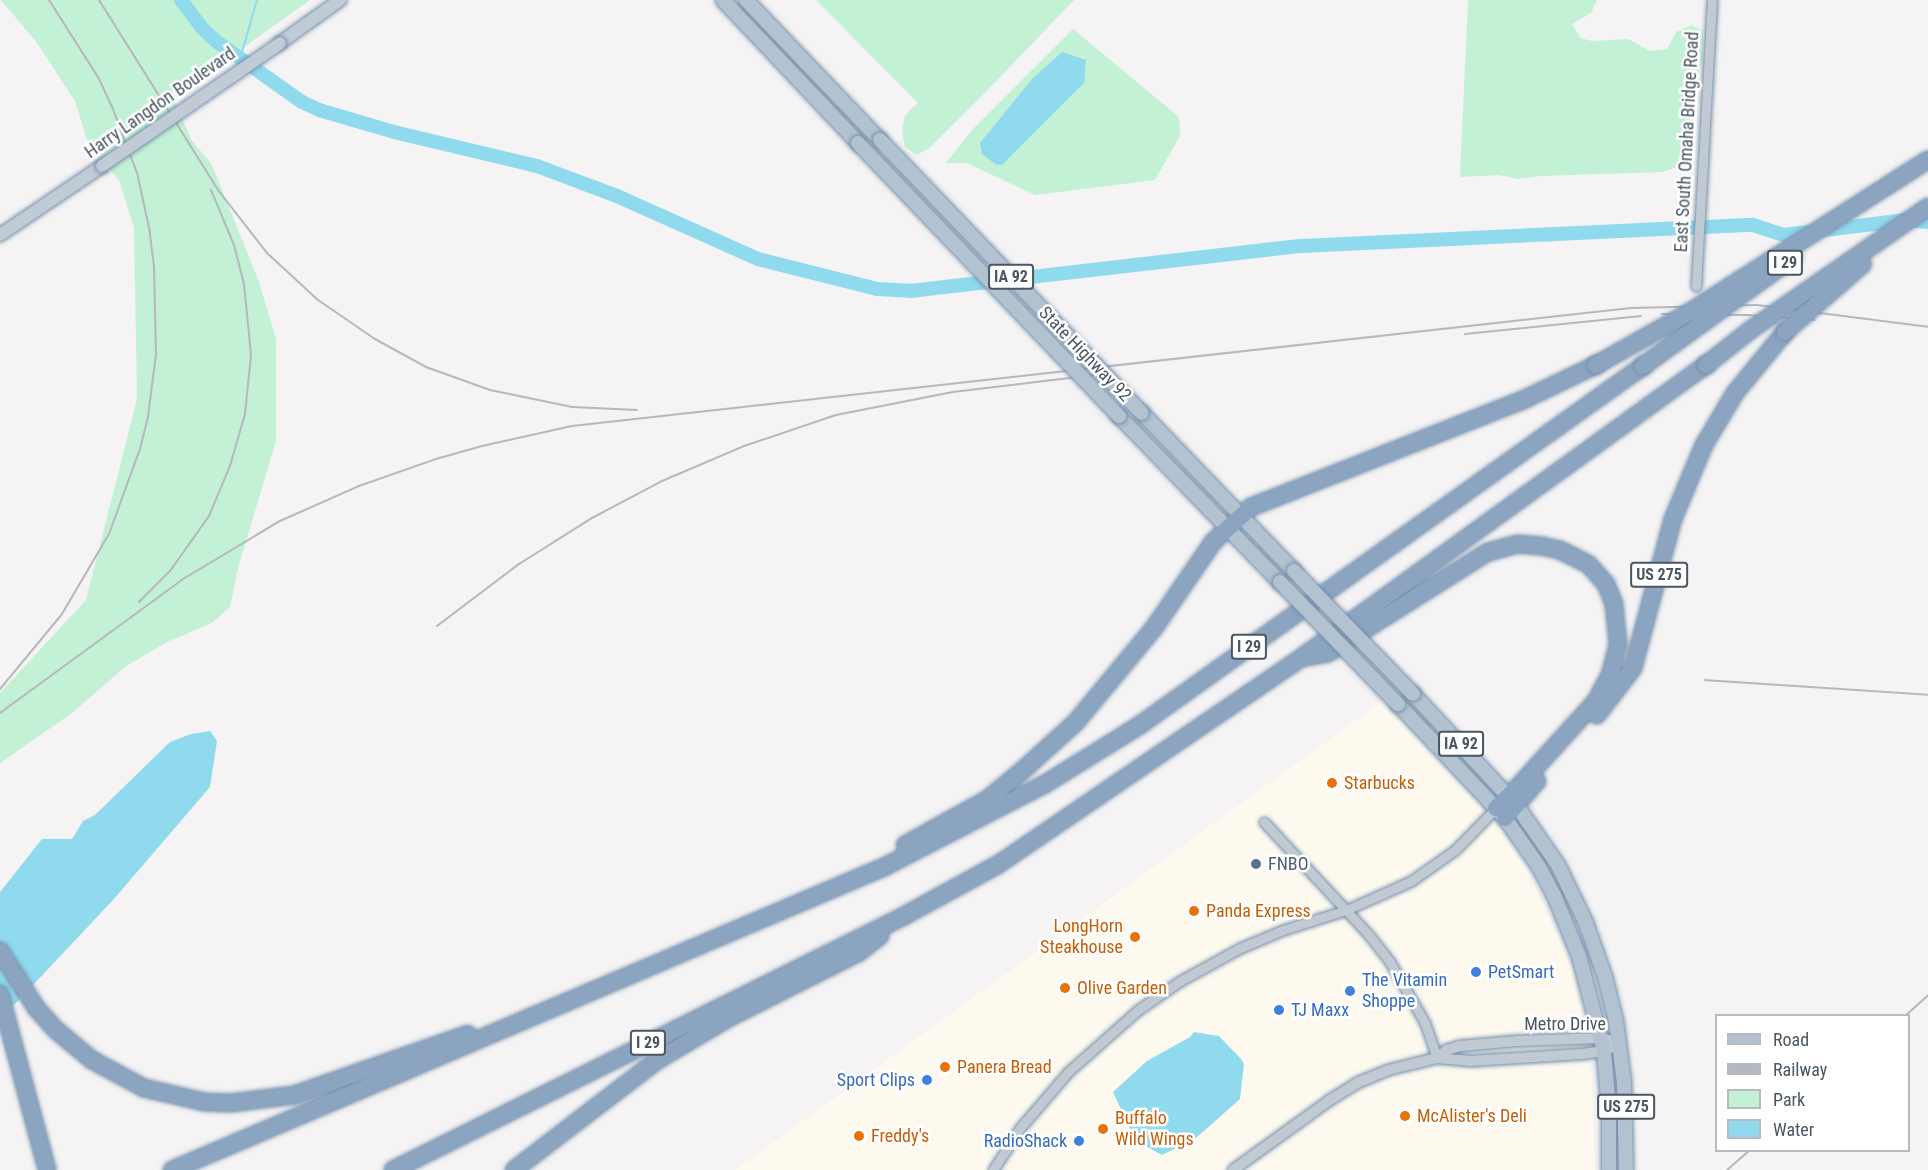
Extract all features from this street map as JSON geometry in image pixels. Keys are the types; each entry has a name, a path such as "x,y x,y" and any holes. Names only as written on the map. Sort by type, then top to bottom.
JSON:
{"highway":[{"path":"831,888 987,799 1048,748 1114,678 1154,628 1213,542 1251,507 1525,399 1596,365 1690,312 1928,161"},
{"name":"I 29","path":"172,1170 886,866 966,827 1045,784 1140,725 1928,161"},
{"name":"I 29","path":"393,1170 904,916 999,864 1301,658 1749,332 1928,209"},
{"name":"US 275","path":"1513,800 1549,766 1607,704 1633,668 1673,519 1690,475 1735,393 1785,332 1928,209"},
{"path":"1301,658 1328,653 1488,552 1518,544 1542,546 1560,550 1589,565 1606,584 1614,604 1618,644 1611,673 1596,701 1519,786 1513,800 1500,813"},
{"path":"514,1170 656,1061 730,1017 858,953 904,916"},
{"path":"0,951 37,1009 56,1030 92,1060 144,1088 204,1102 268,1100 294,1095 470,1033 521,1022"},
{"path":"0,994 47,1170"}],"main road":[{"name":"Harry Langdon Boulevard","path":"0,235 340,0"},
{"name":"State Highway 92","path":"723,0 1500,813"},
{"name":"State Highway 92","path":"746,0 1513,800"},
{"name":"US 275","path":"1513,800 1558,865 1586,923 1605,977 1619,1043 1626,1121 1626,1170"},
{"name":"US 275","path":"1500,813 1539,867 1554,895 1579,956 1603,1044 1609,1111 1609,1170"}],"street":[{"name":"East South Omaha Bridge Road","path":"1695,286 1712,0"},
{"path":"993,1170 1020,1128 1068,1072 1138,1010 1180,981 1240,948 1389,892 1423,873 1500,813"},
{"path":"1264,822 1370,935 1405,985 1425,1023 1437,1058"},
{"name":"Metro Drive","path":"1437,1058 1447,1050 1460,1046 1619,1043"},
{"name":"Metro Drive","path":"1233,1170 1320,1107 1359,1082 1388,1070 1437,1058 1470,1061 1603,1044"}],"shaded area":[{"path":"1381,702 1500,827 1528,872 1573,970 1591,1063 1595,1170 735,1170"}],"green space":[{"path":"1,0 310,0 227,59 171,93 191,139 212,165 259,282 276,339 276,441 238,568 230,607 212,623 167,642 126,666 72,713 0,763 0,693 86,600 137,399 134,228 119,180 89,146 75,101 37,43"},
{"path":"816,0 1074,0 977,101 928,149 916,155 905,147 902,131 905,115 918,103"},
{"path":"1468,0 1597,0 1591,13 1572,24 1580,38 1592,41 1628,39 1650,51 1667,49 1676,32 1691,25 1703,31 1703,59 1692,89 1688,151 1681,166 1662,172 1541,176 1518,179 1499,175 1460,177"},
{"path":"1073,29 1179,117 1180,136 1155,180 1035,195 967,163 946,163 972,130"}],"water":[{"path":"1062,52 1086,60 1084,83 1002,165 995,164 982,154 980,143 1032,79"},
{"path":"210,731 217,741 210,787 113,900 18,1001 0,1017 0,892 42,839 72,839 83,821 95,815 170,742 191,734"},
{"path":"1194,1032 1219,1036 1241,1059 1244,1064 1240,1099 1196,1138 1162,1155 1135,1140 1113,1092 1147,1061 1190,1037"}],"waterway":[{"path":"181,0 201,27 217,42 302,102 319,110 394,132 537,166 617,196 758,259 877,289 910,291 1301,246 1753,225 1784,235 1906,220 1928,222"},
{"path":"240,59 257,0"}],"railway":[{"path":"0,689 62,614 109,534 140,449 148,416 156,354 154,267 150,232 137,173 113,109 98,77 49,0"},
{"path":"99,0 218,190 267,253 318,300 375,339 426,367 490,390 572,407 637,410"},
{"path":"139,602 170,571 209,516 230,466 245,414 251,355 244,284 234,245 211,190"},
{"path":"0,713 183,579 280,521 359,486 436,459 572,426 1631,308 1757,305 1928,327"},
{"path":"1662,314 1747,315 1815,320"},
{"path":"1465,334 1641,316"},
{"path":"437,626 519,564 592,518 662,481 744,446 836,415 953,392 1110,373"},
{"path":"1705,680 1928,695"},
{"path":"1907,1014 1928,995"},
{"path":"1727,1170 1748,1152"}],"place":[{"name":"Starbucks","path":"1332,783"},
{"name":"FNBO","path":"1256,864"},
{"name":"Panda Express","path":"1194,911"},
{"name":"LongHorn Steakhouse","path":"1135,937"},
{"name":"PetSmart","path":"1476,972"},
{"name":"Olive Garden","path":"1065,988"},
{"name":"The Vitamin Shoppe","path":"1350,991"},
{"name":"TJ Maxx","path":"1279,1010"},
{"name":"Panera Bread","path":"945,1067"},
{"name":"Sport Clips","path":"927,1080"},
{"name":"McAlister's Deli","path":"1405,1116"},
{"name":"Buffalo Wild Wings","path":"1103,1129"},
{"name":"Freddy's","path":"859,1136"},
{"name":"RadioShack","path":"1079,1141"}]}
